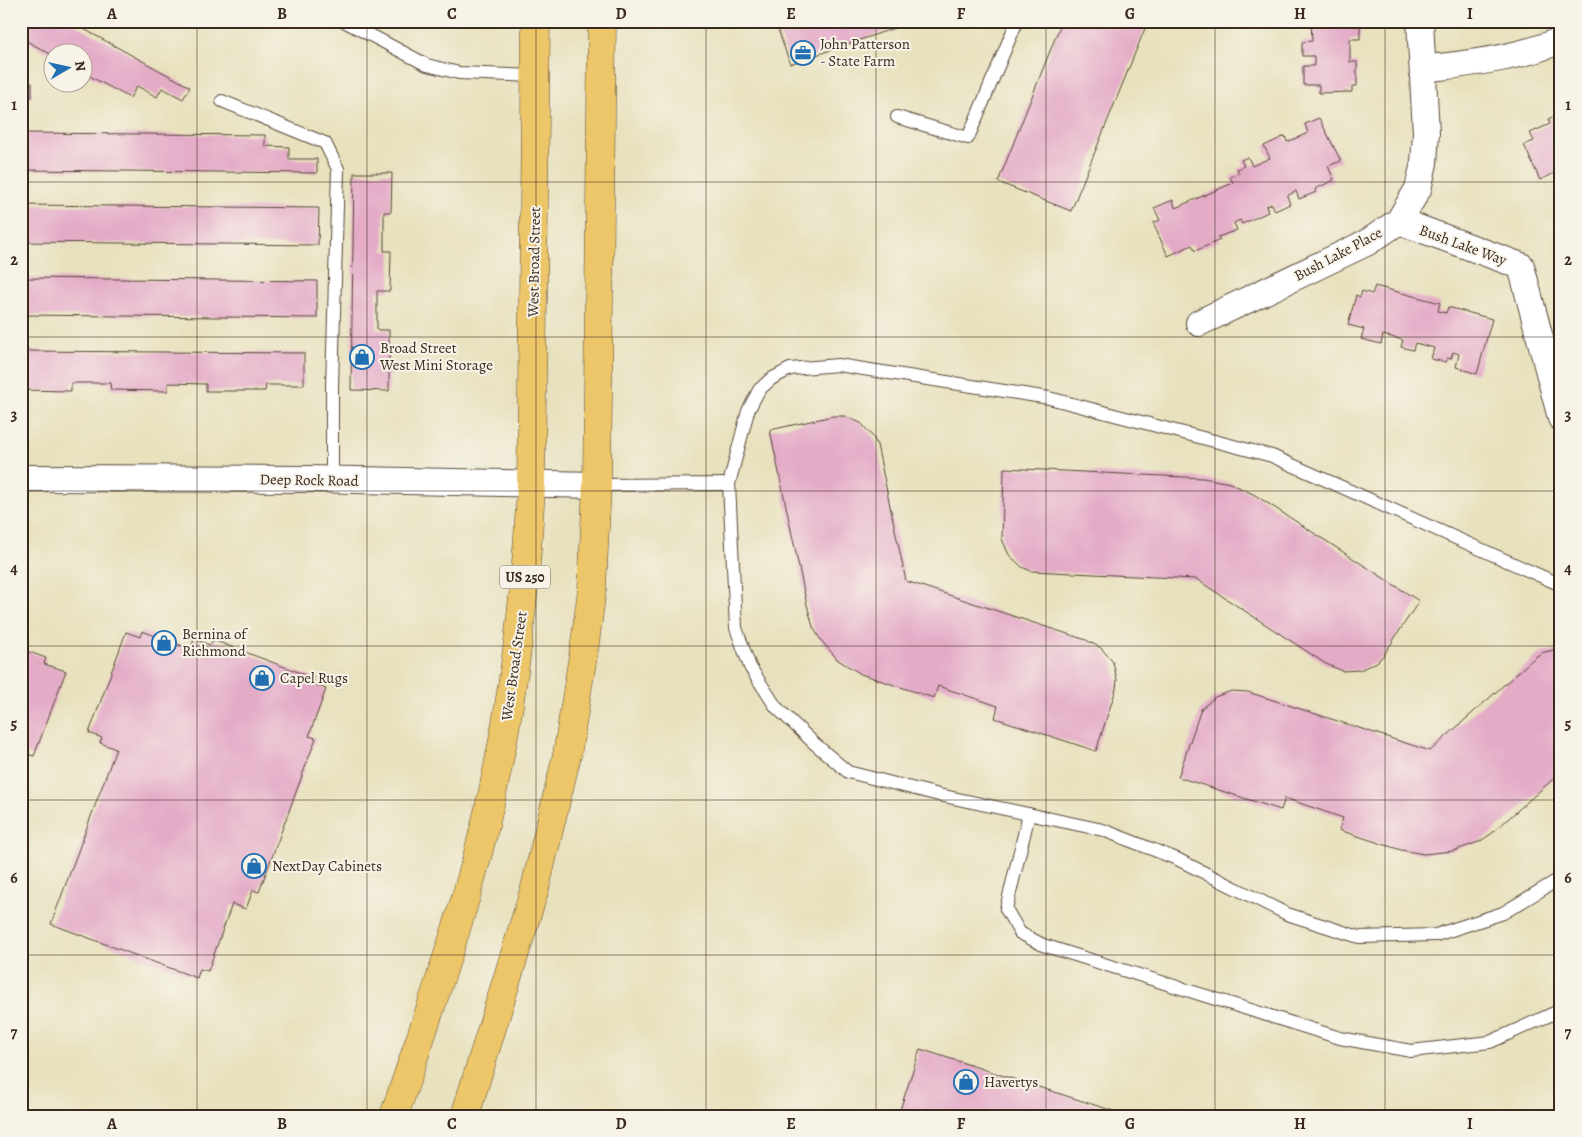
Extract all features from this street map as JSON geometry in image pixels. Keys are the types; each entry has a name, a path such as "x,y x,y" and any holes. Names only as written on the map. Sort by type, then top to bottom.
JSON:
{"main road":[{"name":"West Broad Street","path":"394,1116 467,892 503,744 511,694 522,609 531,484 536,21"},
{"path":"465,1116 535,888 567,755 578,692 592,588 596,485 602,21"}],"street":[{"name":"Bush Lake Place","path":"1199,323 1368,242 1399,221 1418,189 1424,163 1426,133 1420,21"},
{"path":"1423,69 1513,56 1561,40"},
{"name":"Bush Lake Way","path":"1399,221 1521,266 1561,418"},
{"name":"Deep Rock Road","path":"21,478 332,480 596,485"}],"lane":[{"path":"344,21 427,65 459,73 536,76"},
{"path":"897,118 968,138 1017,21"},
{"path":"222,101 325,143 338,169 332,388 332,480"},
{"path":"1561,585 1272,456 1049,398 838,365 790,369 771,378 759,390 748,411 729,484 736,628 750,666 776,707 848,772 939,795 1103,830 1177,859 1287,914 1359,937 1436,935 1503,913 1561,878"},
{"path":"596,485 729,484"},
{"path":"1029,814 1006,909 1020,933 1042,945 1340,1038 1411,1050 1490,1042 1561,1010"}],"building":[{"path":"21,21 69,21 190,87 183,99 162,88 157,97 137,86 130,98 92,77 92,42 42,42 42,50 21,38"},
{"path":"775,21 912,21 912,22 790,64"},
{"path":"1062,21 1148,21 1071,211 998,182"},
{"path":"1311,21 1360,21 1360,39 1350,39 1350,62 1357,62 1357,86 1352,86 1352,92 1319,93 1319,85 1303,85 1303,66 1314,66 1314,56 1302,56 1302,42 1312,41"},
{"path":"21,83 32,83 32,97 21,97"},
{"path":"1561,113 1561,179 1558,180 1555,173 1540,180 1524,145 1534,141 1530,133 1550,124 1548,119"},
{"path":"1319,118 1341,161 1328,166 1334,180 1315,189 1316,192 1299,199 1296,191 1287,196 1290,204 1275,211 1272,204 1266,206 1268,212 1242,224 1240,220 1234,223 1237,230 1218,237 1220,240 1195,251 1192,245 1168,256 1153,223 1160,220 1154,208 1173,200 1175,208 1233,183 1230,177 1239,173 1237,169 1244,166 1241,160 1248,157 1252,166 1270,158 1264,146 1285,136 1287,142 1308,133 1305,124"},
{"path":"21,133 265,135 265,146 289,147 289,159 317,159 317,173 21,170"},
{"path":"354,173 392,173 391,212 384,212 384,251 391,251 390,291 377,291 377,330 389,330 389,391 351,390"},
{"path":"21,205 319,208 318,245 21,242"},
{"path":"21,278 317,281 317,318 21,315"},
{"path":"1375,286 1440,303 1438,311 1446,313 1448,307 1492,319 1477,374 1456,367 1459,354 1453,352 1451,359 1447,358 1445,362 1431,359 1434,348 1415,343 1413,350 1401,347 1403,340 1383,335 1381,344 1361,339 1364,329 1348,325 1356,295 1360,297 1362,291 1372,294"},
{"path":"21,351 304,353 304,385 266,385 265,391 206,391 206,384 168,383 168,391 111,390 110,383 71,383 71,391 21,390"},
{"path":"833,416 844,416 861,423 877,445 906,581 1086,640 1101,648 1113,662 1117,680 1116,689 1096,751 995,718 998,706 938,686 934,698 861,674 838,660 820,639 813,627 806,601 770,430"},
{"path":"1004,468 1203,478 1230,483 1255,495 1419,601 1383,656 1377,662 1360,670 1343,671 1326,664 1196,579 1031,571 1022,567 1009,555 1002,539"},
{"path":"142,631 191,649 194,639 210,645 213,640 314,678 312,684 326,689 309,736 316,738 259,892 253,890 246,909 232,904 208,971 200,969 197,978 51,924 116,749 100,743 102,738 89,733 126,632 140,637"},
{"path":"21,649 46,658 44,664 66,671 34,756 21,752"},
{"path":"1561,649 1561,772 1491,834 1479,842 1453,851 1424,854 1401,850 1339,830 1343,818 1285,798 1281,810 1178,777 1201,709 1215,697 1231,691 1248,692 1430,751 1533,659 1541,653"},
{"name":"Havertys","path":"920,1049 1126,1115 1126,1116 898,1116"}],"place":[{"name":"John Patterson - State Farm","path":"803,53"},
{"name":"Broad Street West Mini Storage","path":"362,357"},
{"name":"Bernina of Richmond","path":"164,643"},
{"name":"Capel Rugs","path":"262,678"},
{"name":"NextDay Cabinets","path":"254,866"},
{"name":"Havertys","path":"966,1082"}]}
